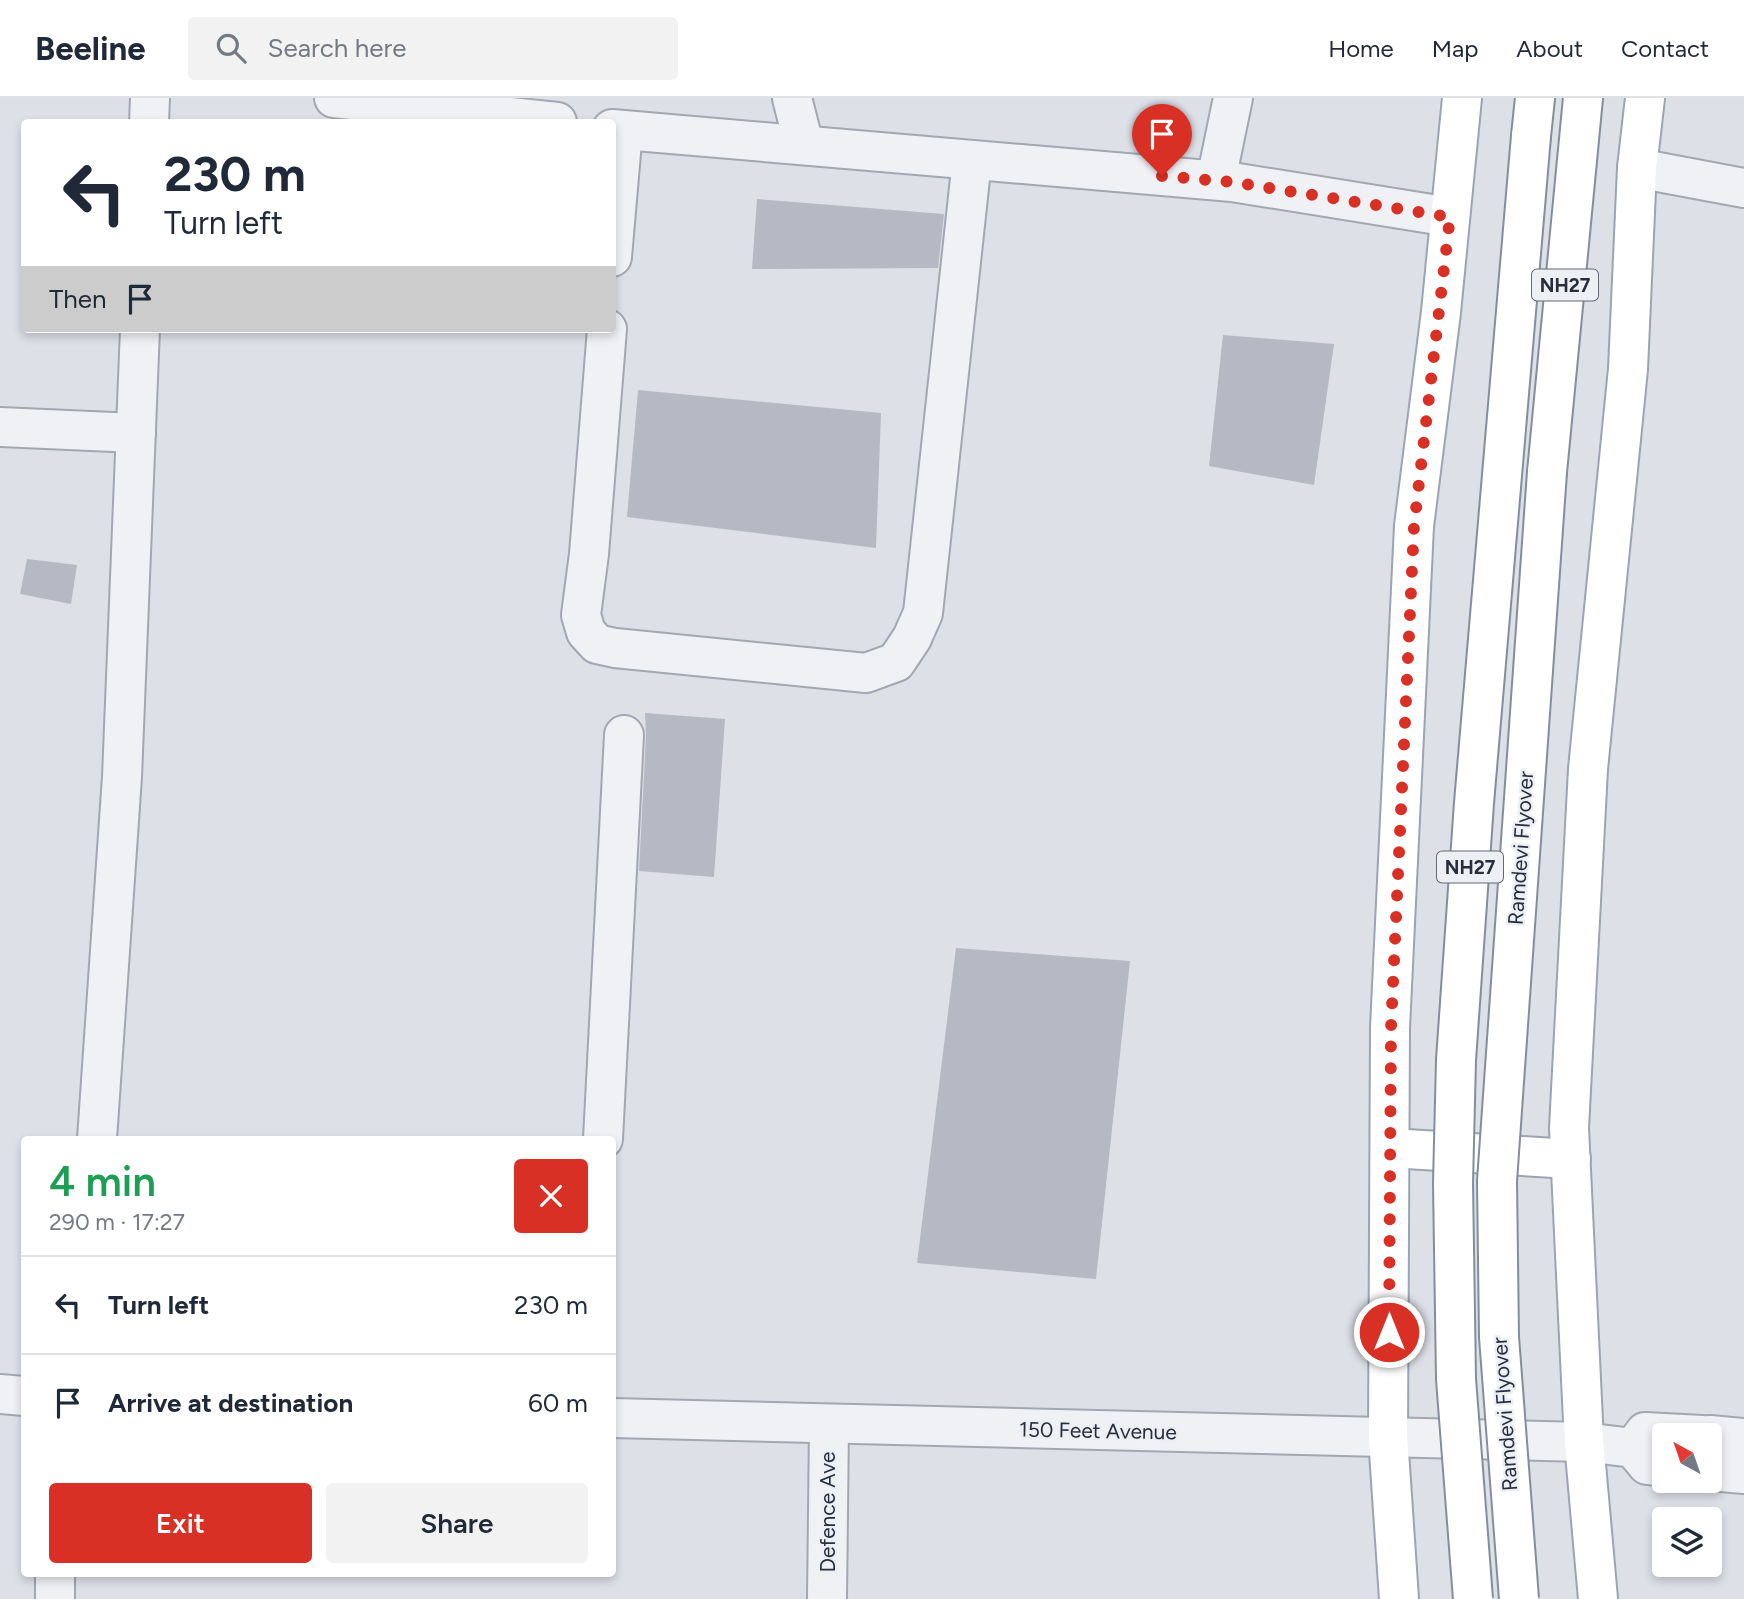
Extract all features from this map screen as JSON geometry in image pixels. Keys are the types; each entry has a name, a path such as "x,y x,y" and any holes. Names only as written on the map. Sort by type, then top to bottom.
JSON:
{"main road":[{"path":"1399,1599 1388,1437 1391,1014 1414,526 1462,98"},
{"name":"NH27","path":"1473,1599 1456,1379 1453,1183 1456,1060 1535,98"},
{"name":"Ramdevi Flyover","path":"1519,1599 1499,1337 1497,1181 1547,472 1583,98"},
{"path":"1598,1599 1584,1442 1569,1128 1588,769 1628,369 1637,168 1645,98"},
{"path":"1390,1148 1571,1160"}],"street":[{"path":"149,119 150,98"},
{"path":"334,98 529,119"},
{"path":"792,98 804,145"},
{"path":"1216,180 1233,98"},
{"path":"616,172 618,129 1216,180 1450,217"},
{"path":"607,333 589,555 581,615 586,632 597,644 615,648 866,673 896,662 912,638 923,613 972,160"},
{"path":"1637,168 1744,188"},
{"path":"97,1136 122,777 140,333"},
{"path":"0,427 136,433"},
{"path":"604,1136 624,735"},
{"path":"0,1394 21,1396"},
{"name":"150 Feet Avenue","path":"616,1418 829,1426 1584,1442 1648,1457"},
{"name":"Defence Ave","path":"827,1599 829,1426"},
{"path":"1648,1457 1644,1432 1652,1432"},
{"path":"1722,1437 1744,1438"},
{"path":"1722,1472 1744,1474"},
{"path":"55,1577 55,1599"}],"building":[{"path":"757,199 944,214 938,268 752,269"},
{"path":"1223,335 1334,344 1314,485 1209,466"},
{"path":"638,390 881,413 876,548 627,517"},
{"path":"27,559 77,565 71,604 20,594"},
{"path":"645,713 725,719 714,877 639,871"},
{"path":"956,948 1130,961 1096,1279 917,1263"}],"route":[{"path":"1162,176 1232,182 1450,217 1414,526 1391,1028 1389,1332"}]}
